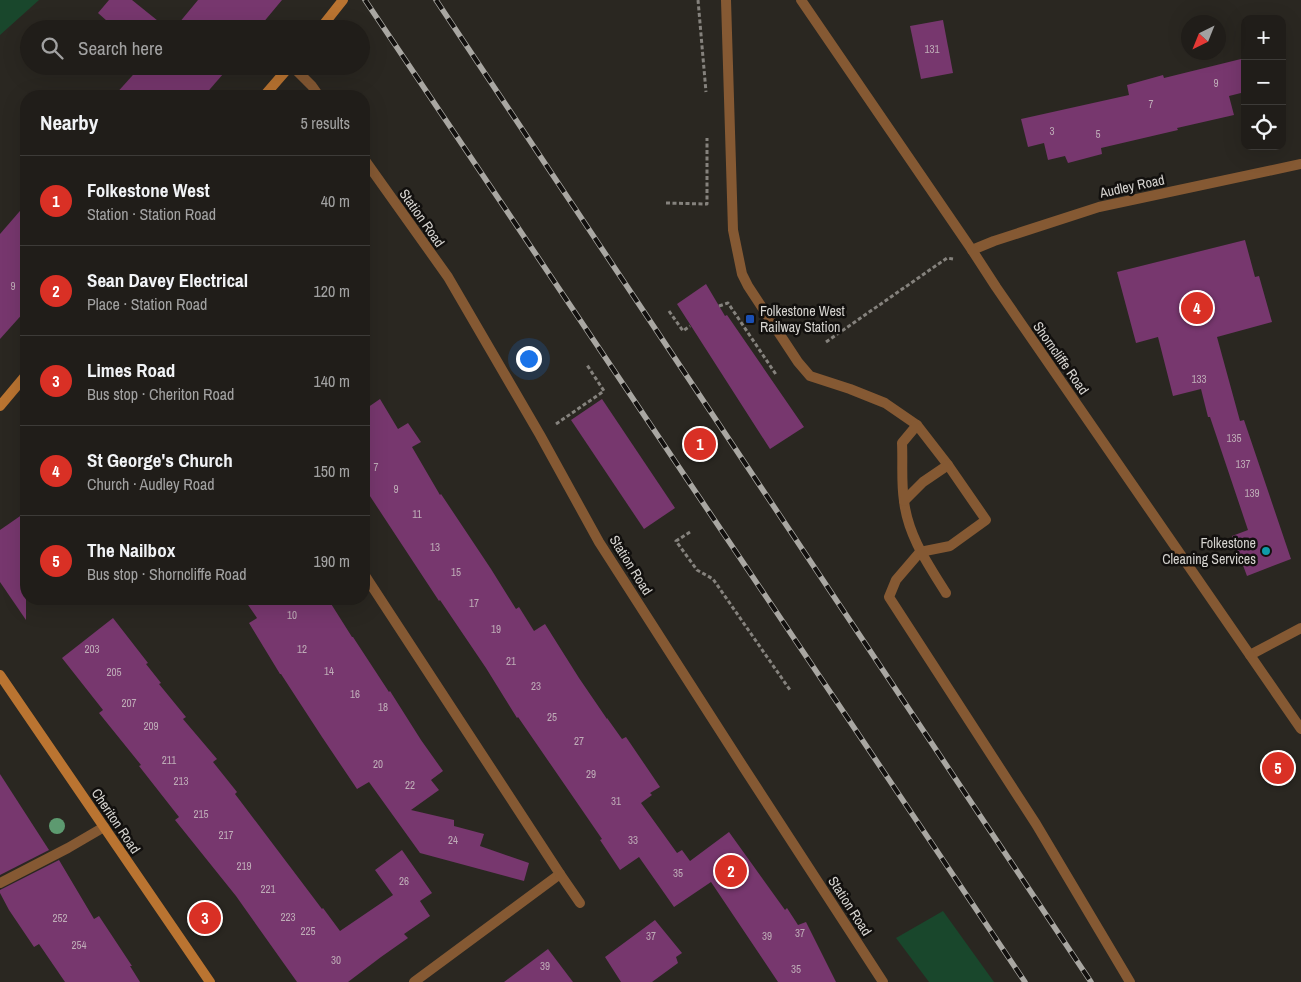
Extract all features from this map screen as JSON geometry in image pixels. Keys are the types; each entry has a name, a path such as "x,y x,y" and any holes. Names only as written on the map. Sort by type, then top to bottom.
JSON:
{"main road":[{"path":"327,20 343,0"},
{"path":"269,90 283,75"},
{"path":"0,406 20,382"},
{"name":"Cheriton Road","path":"0,675 210,982"}],"street":[{"path":"726,0 733,230 742,274 793,355 810,376 885,403 917,425 948,465 986,520 950,546 920,552 896,580 889,597 1036,824 1130,982"},
{"name":"Shorncliffe Road","path":"802,0 1018,319 1301,729"},
{"path":"300,75 315,90"},
{"name":"Audley Road","path":"972,250 1098,207 1301,164"},
{"name":"Station Road","path":"370,167 448,277 600,542 883,982"},
{"path":"917,425 902,443 904,501 908,523 920,552 946,592"},
{"path":"904,501 923,482 948,465"},
{"path":"370,583 580,902"},
{"path":"1250,655 1301,628"},
{"path":"0,882 68,848 104,827"},
{"path":"414,982 560,874"}],"path":[{"path":"698,0 706,96"},
{"path":"666,204 707,204 707,135"},
{"path":"826,342 947,258"},
{"path":"719,306 728,303 777,376"},
{"path":"669,311 683,330 690,326"},
{"path":"540,435 604,391 586,365"},
{"path":"690,532 676,542 697,570 713,579 790,690"}],"green space":[{"path":"0,0 39,0 0,35"},
{"path":"943,911 994,982 929,982 896,938"}],"building":[{"path":"109,0 132,0 157,20 106,20 98,13"},
{"path":"198,0 282,0 265,20 181,20"},
{"path":"943,20 953,73 921,79 910,26"},
{"path":"1241,59 1241,93 1229,96 1234,115 1101,148 1102,154 1068,163 1065,156 1048,160 1044,143 1028,147 1021,119 1129,95 1127,85 1163,75 1164,78"},
{"path":"133,75 222,75 209,90 119,90"},
{"path":"20,211 20,317 0,339 0,234"},
{"path":"1245,240 1255,277 1259,276 1272,322 1217,337 1240,421 1244,420 1291,559 1247,576 1232,536 1248,530 1210,417 1208,417 1201,389 1173,396 1158,337 1136,343 1117,272"},
{"path":"706,284 725,316 727,315 804,427 770,449 677,304"},
{"path":"380,399 398,429 408,423 421,442 412,447 440,495 516,609 519,607 534,631 545,624 607,719 622,739 626,737 660,787 650,793 652,795 641,803 677,853 682,850 690,861 729,832 785,910 787,908 798,925 806,922 836,982 778,982 711,882 674,907 639,857 620,870 600,840 602,839 517,718 486,668 370,496 370,406"},
{"path":"602,399 675,508 644,529 571,420"},
{"path":"20,516 20,605 26,605 26,620 0,582 0,530"},
{"path":"248,605 332,605 443,771 431,780 439,790 411,810 454,820 454,826 484,834 480,846 529,863 524,881 420,853 369,782 357,789 280,674 249,623 257,618"},
{"path":"113,618 148,663 146,664 161,683 159,684 186,717 183,719 217,759 213,762 237,792 235,794 340,931 393,895 375,870 402,850 432,893 420,901 430,916 404,934 408,938 348,982 297,982 236,896 175,820 179,817 139,766 141,765 99,713 103,710 62,658"},
{"path":"0,774 49,850 0,875"},
{"path":"59,860 94,919 99,916 132,966 130,966 140,982 65,982 39,944 34,947 9,910 0,890"},
{"path":"655,920 682,953 676,957 678,963 652,982 621,982 605,957"},
{"path":"548,949 573,982 504,982"}],"railway":[{"path":"365,0 1025,982"},
{"path":"436,0 1091,982"}],"place":[{"name":"St George's Church","path":"1197,308"},
{"name":"Folkestone West Railway Station","path":"750,319"},
{"name":"Folkestone West","path":"700,444"},
{"name":"Folkestone Cleaning Services","path":"1266,551"},
{"name":"The Nailbox","path":"1278,768"},
{"name":"Sean Davey Electrical","path":"731,871"},
{"name":"Limes Road","path":"205,918"}]}
